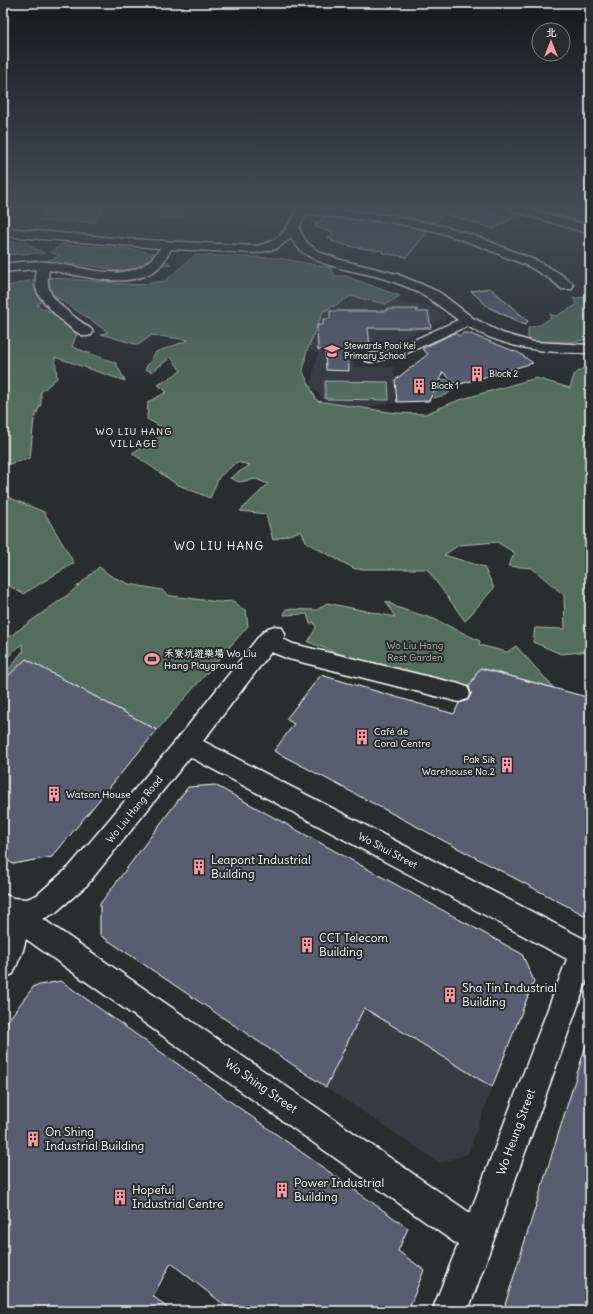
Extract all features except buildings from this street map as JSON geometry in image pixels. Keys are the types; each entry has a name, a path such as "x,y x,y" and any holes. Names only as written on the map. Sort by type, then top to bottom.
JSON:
{"street":[{"path":"44,269 43,292 60,311 86,332"},
{"path":"66,269 111,276 129,276 148,269"},
{"path":"366,269 392,277 434,295 468,321 491,333 515,342 547,347 590,349"},
{"path":"544,269 558,277 567,286"},
{"path":"371,358 398,352 468,321"},
{"name":"Wo Liu Hang Road","path":"6,909 27,912 46,904 64,890 92,860 271,638 289,651 458,693"},
{"name":"Wo Shui Street","path":"187,744 586,955"},
{"path":"3,964 14,938 13,924 6,909"},
{"name":"Wo Shing Street","path":"6,909 477,1238"},
{"name":"Wo Heung Street","path":"450,1311 586,955"}],"shaded area":[{"name":"Stewards Pooi Kei Primary School","path":"349,288 402,303 430,307 444,314 445,319 392,344 373,347 352,347 354,367 394,367 397,402 361,408 325,401 310,386 318,354 300,344 313,317"},
{"path":"364,1008 492,1087 468,1154 440,1163 326,1087"}],"green space":[{"path":"109,269 129,269 116,271"},
{"path":"178,269 332,269 335,276 345,276 400,296 386,304 351,296 323,312 306,353 303,372 317,401 396,413 425,414 459,400 536,378 570,388 574,375 590,363 590,651 561,654 533,642 535,628 565,629 564,595 532,568 508,566 515,553 497,542 459,545 444,555 484,567 494,588 465,621 427,569 355,569 307,543 301,531 273,540 266,514 240,511 268,484 256,479 239,482 230,478 250,465 237,462 219,477 210,498 176,484 132,453 169,431 147,419 148,402 167,392 158,385 181,371 171,357 152,372 145,369 156,352 189,340 152,335 138,345 101,334 108,332 52,294 37,305 56,315 77,333 72,347 116,363 125,381 55,357 57,378 41,392 41,404 34,419 30,458 3,466 3,287 46,277 138,285 165,281"},
{"path":"590,297 590,339 572,342 555,342 555,345 530,342 528,337 528,328 540,325 551,318 550,314 556,316 577,305 573,298"},
{"path":"325,381 388,382 389,400 325,399"},
{"path":"3,495 44,512 74,563 23,594 3,582"},
{"path":"99,567 111,576 129,584 162,590 167,595 172,596 219,602 233,601 246,611 248,626 157,730 42,668 3,703 3,677 22,652 24,652 22,644 3,661 3,641 69,594"},
{"name":"Wo Liu Hang Rest Garden","path":"386,601 399,608 434,619 480,641 479,645 507,652 516,646 554,688 481,668 461,699 308,642 316,628 314,622 310,624 307,614 284,615 286,609 317,610 327,603 395,617"}],"water":[{"path":"441,380 448,380 453,387 452,390 445,395 433,398"}],"place":[{"name":"Stewards Pooi Kei Primary School","path":"332,351"},
{"name":"Block 2","path":"477,374"},
{"name":"Block 1","path":"419,386"},
{"name":"禾寮坑遊樂場 Wo Liu Hang Playground","path":"152,659"},
{"name":"Café de Coral Centre","path":"362,737"},
{"name":"Pak Sik Warehouse No.2","path":"507,765"},
{"name":"Watson House","path":"54,794"},
{"name":"Leapont Industrial Building","path":"199,867"},
{"name":"CCT Telecom Building","path":"307,945"},
{"name":"Sha Tin Industrial Building","path":"450,995"},
{"name":"On Shing Industrial Building","path":"33,1139"},
{"name":"Power Industrial Building","path":"282,1190"},
{"name":"Hopeful Industrial Centre","path":"120,1197"}],"district":[{"name":"WO LIU HANG VILLAGE","path":"134,436"},
{"name":"WO LIU HANG","path":"219,546"}]}
